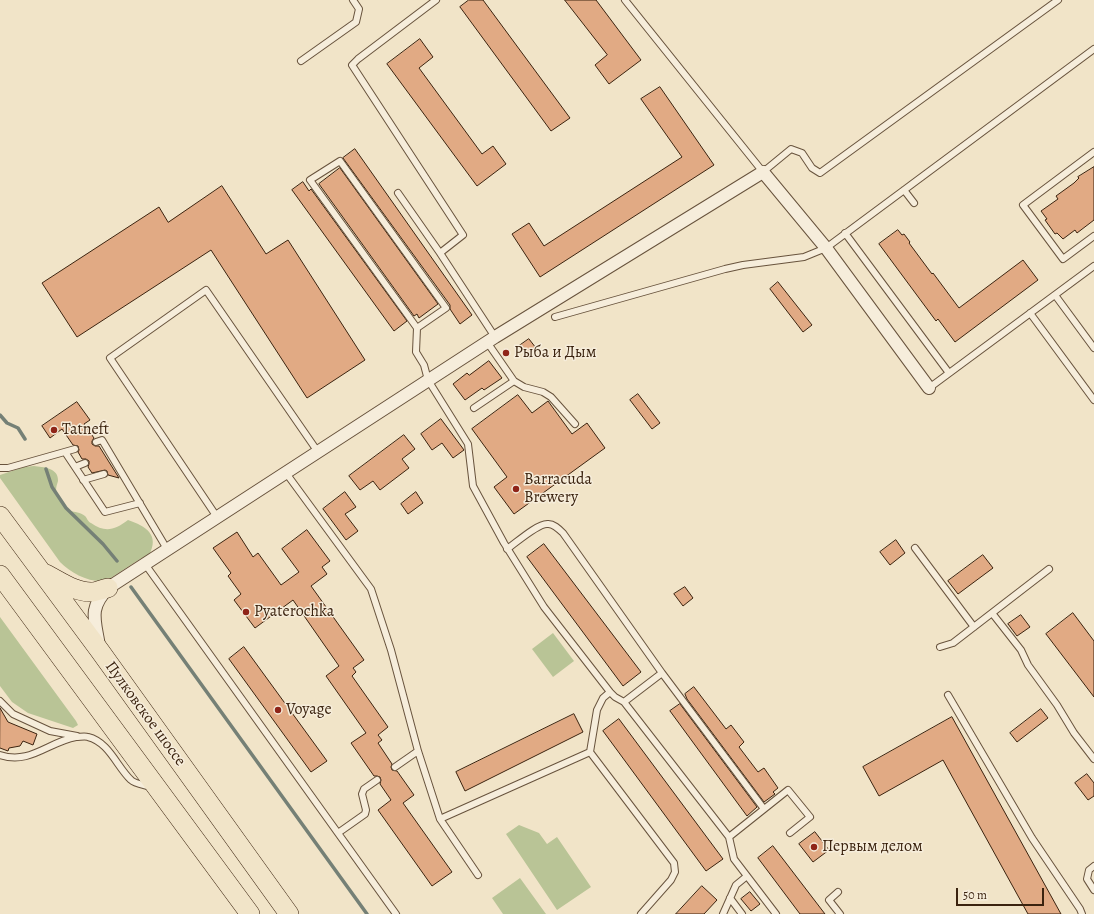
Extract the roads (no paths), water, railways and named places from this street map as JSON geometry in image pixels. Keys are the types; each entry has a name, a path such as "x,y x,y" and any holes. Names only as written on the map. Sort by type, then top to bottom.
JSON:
{"highway":[{"name":"Пулковское шоссе","path":"0,516 100,651 289,914"},
{"path":"41,571 73,588 82,591 92,592 108,588"},
{"path":"0,575 250,914"}],"street":[{"path":"100,651 94,611 97,602 108,588 428,380 763,172 826,248 929,388"}],"lane":[{"path":"301,61 356,22 359,8 353,0"},
{"path":"436,0 358,59 352,66 463,236 440,253"},
{"path":"625,0 763,172 791,149 802,153 812,168 820,173 1058,0"},
{"path":"555,317 725,269 804,257 826,248 1094,49"},
{"path":"1094,152 1023,205 1062,259 1094,236"},
{"path":"417,328 446,308 340,161 310,180 417,328 416,352 424,366 428,380 468,444 473,486 508,549 544,607 610,692 624,702 729,837 734,859 776,914"},
{"path":"904,190 914,204"},
{"path":"398,193 440,253 514,381 524,387 543,392 551,397 575,424"},
{"path":"846,233 949,373"},
{"path":"929,388 1094,266"},
{"path":"217,517 110,358 206,290 318,452"},
{"path":"1055,295 1094,348"},
{"path":"1030,313 1094,400"},
{"path":"474,408 514,381"},
{"path":"96,442 102,440 109,456 140,503 167,549"},
{"path":"0,468 8,468 75,449"},
{"path":"65,452 105,512 140,503"},
{"path":"75,466 85,463"},
{"path":"286,473 371,589 391,650 418,751 440,819 478,875"},
{"path":"84,480 104,474"},
{"path":"508,549 540,526 548,523 557,527 563,532 662,673 764,809"},
{"path":"915,548 974,627"},
{"path":"145,564 396,914"},
{"path":"940,647 953,643 1049,569"},
{"path":"992,613 1021,650 1028,665 1057,705 1074,733 1094,759"},
{"path":"624,702 662,673"},
{"path":"610,692 603,698 596,710 590,752 674,863 675,872 671,880 641,914"},
{"path":"948,695 1032,838 1082,914"},
{"path":"0,701 13,714 50,731 88,736 99,741 132,782 158,789"},
{"path":"0,755 22,758 37,754 63,741 81,736"},
{"path":"395,767 418,751"},
{"path":"440,819 590,752"},
{"path":"338,833 366,814 362,794 364,789 377,780"},
{"path":"729,837 788,790 810,817 790,833"},
{"path":"1094,866 1089,870 1087,879 1094,890"},
{"path":"723,914 736,885 747,876"},
{"path":"838,892 829,900 840,914"},
{"path":"730,898 742,914"}],"waterway":[{"path":"0,415 7,423 18,428 25,439"},
{"path":"46,469 52,487 66,508 103,544 117,561"},
{"path":"131,587 367,914"}],"place":[{"name":"Рыба и Дым","path":"506,353"},
{"name":"Tatneft","path":"54,430"},
{"name":"Barracuda Brewery","path":"516,489"},
{"name":"Pyaterochka","path":"246,612"},
{"name":"Voyage","path":"278,710"},
{"name":"Первым делом","path":"814,847"}]}
